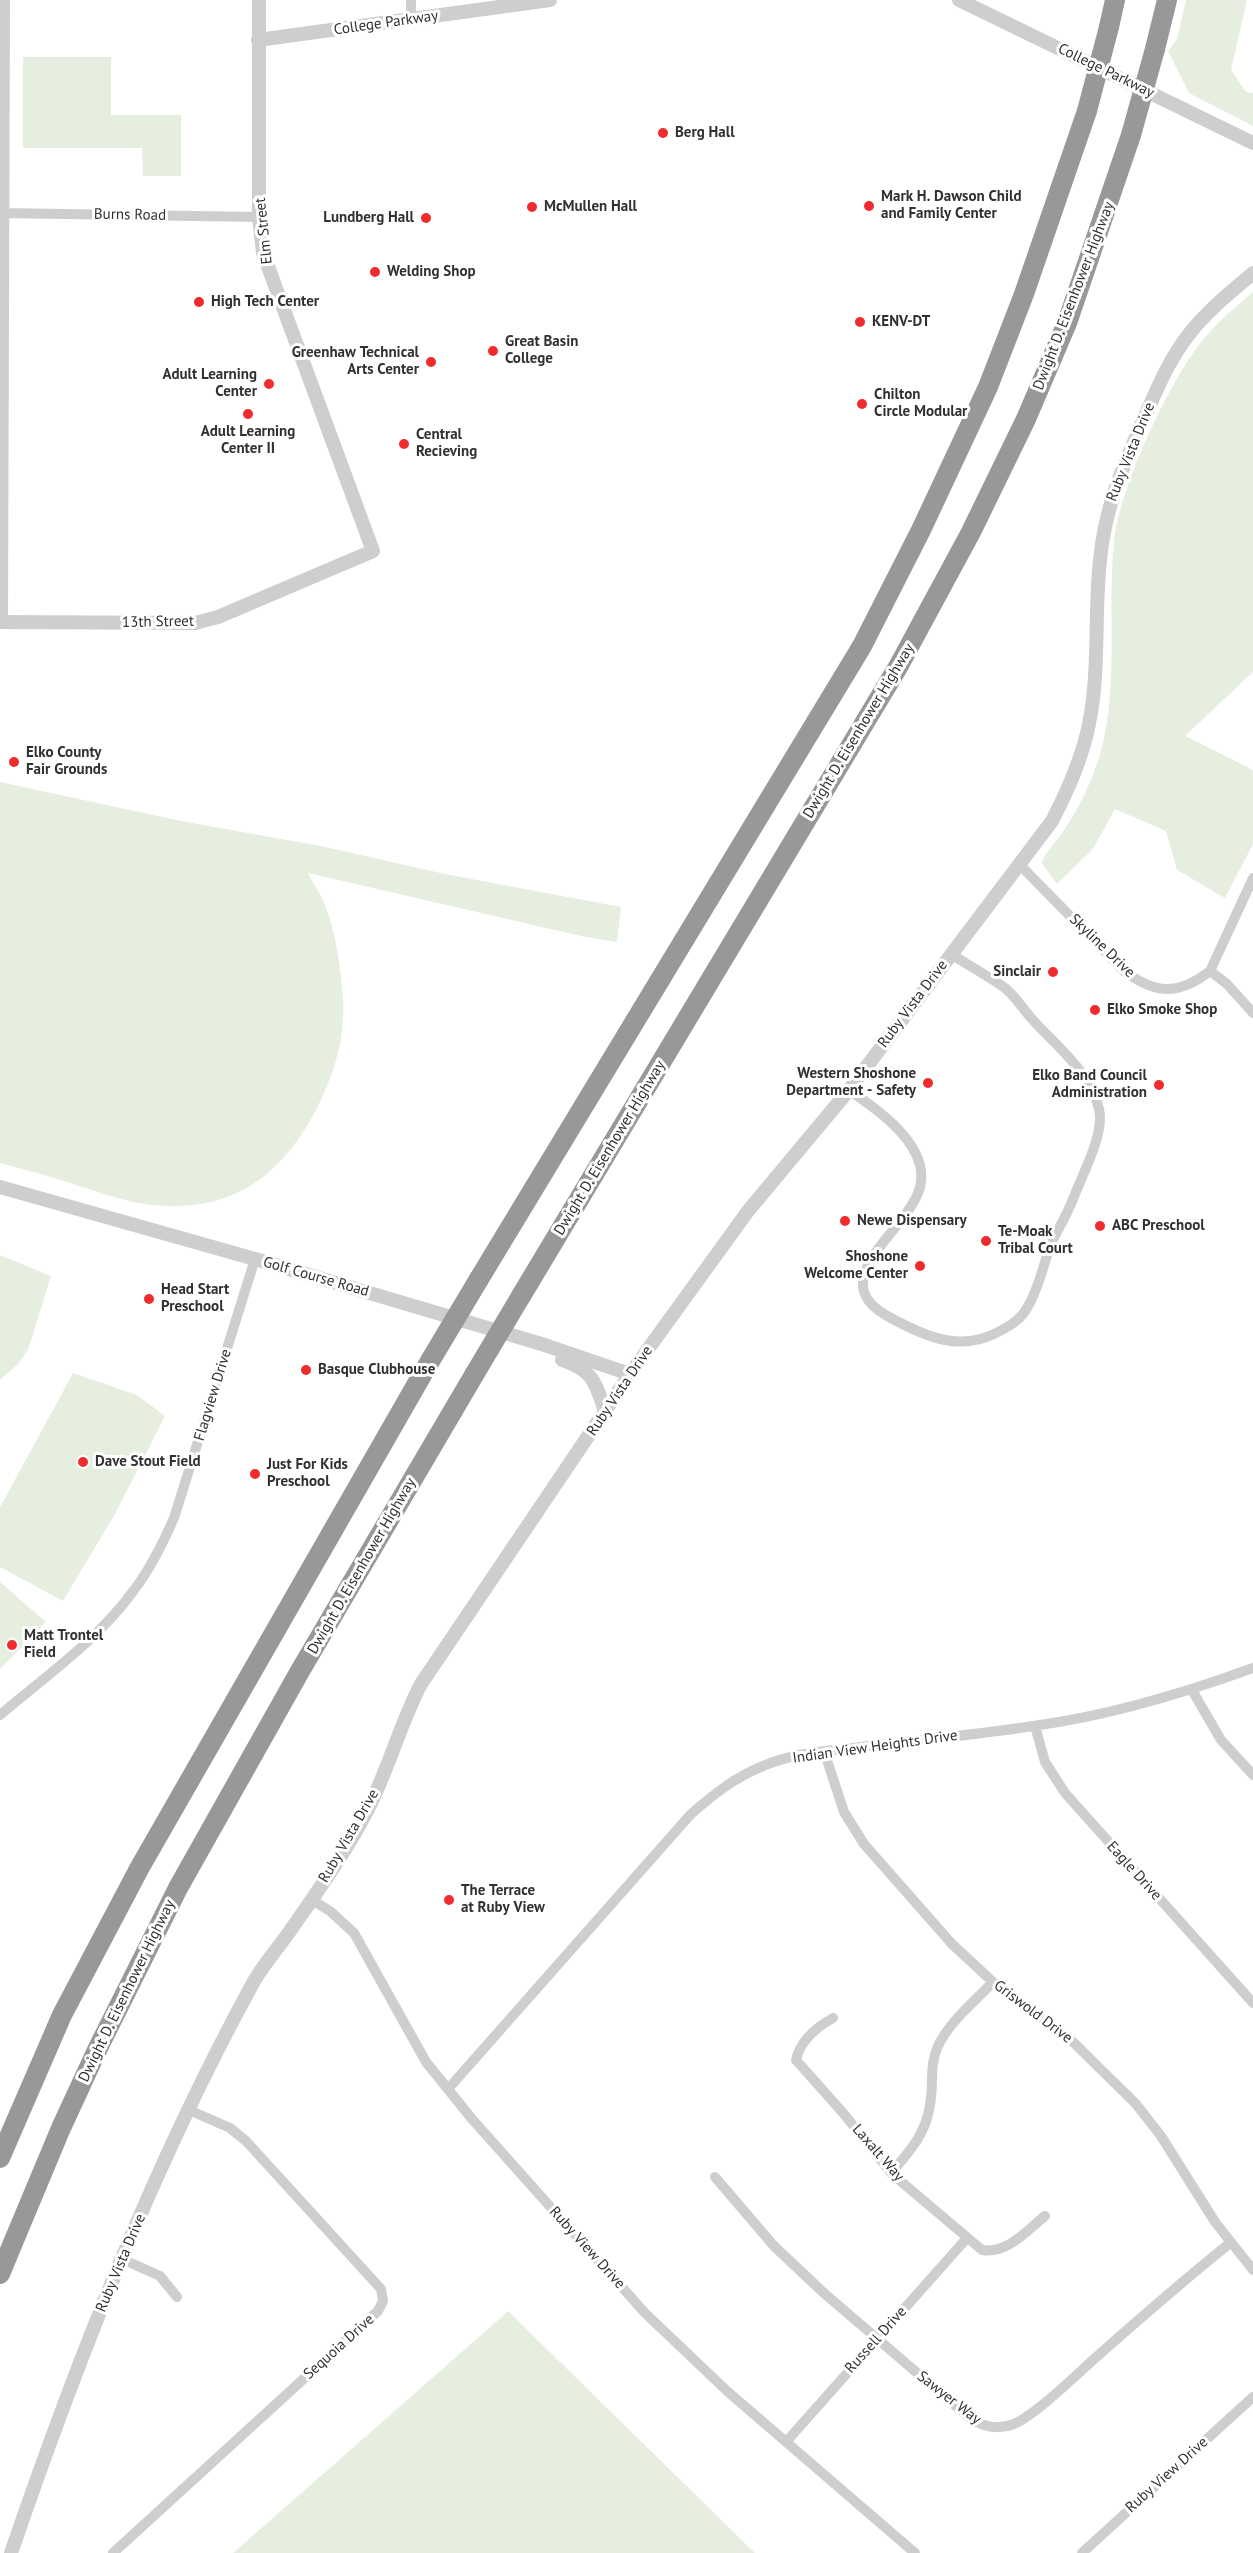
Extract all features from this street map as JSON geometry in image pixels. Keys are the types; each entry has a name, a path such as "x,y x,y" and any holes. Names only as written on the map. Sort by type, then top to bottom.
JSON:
{"highway":[{"path":"0,2158 62,2015 140,1867 430,1361 862,646 931,510 988,387 1024,294 1087,111 1115,0"},
{"name":"Dwight D. Eisenhower Highway","path":"0,2274 93,2058 178,1888 300,1671 474,1375 898,667 971,532 1026,419 1067,323 1131,135 1167,0"}],"street":[{"path":"1,622 1,213 5,0"},
{"name":"Elm Street","path":"259,0 260,217 263,253 267,271 373,551"},
{"path":"411,0 411,20"},
{"name":"College Parkway","path":"258,40 549,0"},
{"name":"College Parkway","path":"959,0 1253,143"},
{"name":"Burns Road","path":"1,213 260,217"},
{"name":"Ruby Vista Drive","path":"11,2553 58,2416 122,2259 189,2110 255,1980 312,1900 368,1808 405,1714 421,1684 630,1374 748,1211 849,1090 1052,821 1070,786 1083,751 1093,697 1100,562 1104,526 1113,489 1173,358 1190,333 1206,316 1253,273"},
{"name":"13th Street","path":"1,622 195,623 218,616 373,551"},
{"name":"Skyline Drive","path":"1019,864 1106,954 1139,982 1151,988 1170,988 1197,980 1210,971"},
{"path":"1253,878 1210,971 1227,984 1253,1012"},
{"path":"849,1090 891,1122 910,1142 921,1175 916,1196 868,1264 862,1279 863,1288 870,1302 887,1316 950,1342 974,1342 1015,1322 1027,1308 1052,1242 1067,1215 1092,1152 1100,1111 1094,1093 1071,1060 1006,989 951,954"},
{"name":"Golf Course Road","path":"0,1187 515,1336 630,1374"},
{"name":"Flagview Drive","path":"0,1715 104,1627 134,1591 158,1553 174,1518 255,1259"},
{"path":"515,1336 587,1372 597,1387 605,1411"},
{"name":"Indian View Heights Drive","path":"448,2089 683,1823 724,1786 763,1765 824,1752 1035,1726 1122,1708 1192,1690 1253,1668"},
{"path":"1192,1690 1221,1740 1253,1775"},
{"name":"Eagle Drive","path":"1035,1726 1045,1762 1065,1793 1249,1990 1253,2003"},
{"name":"Griswold Drive","path":"824,1752 844,1812 854,1830 952,1944 993,1982 1073,2042 1136,2104 1161,2136 1230,2243 1253,2270"},
{"name":"Ruby View Drive","path":"312,1900 330,1911 354,1933 417,2049 448,2089 645,2313 786,2442 915,2553"},
{"path":"891,2173 918,2140 926,2124 931,2104 931,2066 938,2046 950,2027 993,1982"},
{"name":"Laxalt Way","path":"833,2018 811,2034 798,2052 796,2060 844,2114 891,2173 982,2250 993,2252 1004,2249 1044,2216"},
{"name":"Sequoia Drive","path":"113,2553 378,2312 383,2301 381,2289 246,2141 230,2128 189,2110"},
{"name":"Sawyer Way","path":"715,2177 774,2246 971,2419 991,2427 1004,2427 1017,2423 1056,2392 1165,2295 1230,2243"},
{"name":"Russell Drive","path":"786,2442 967,2238"},
{"path":"122,2259 160,2276 177,2296"},
{"name":"Ruby View Drive","path":"1082,2553 1253,2397"}],"green space":[{"path":"1186,0 1247,0 1231,70 1246,92 1253,93 1253,126 1189,93 1168,51 1177,39"},
{"path":"23,57 111,57 111,115 181,115 181,176 143,176 142,148 23,148"},
{"path":"1253,292 1253,672 1185,736 1253,770 1253,844 1225,898 1177,870 1166,831 1115,809 1093,849 1057,884 1042,863 1085,794 1098,762 1106,725 1110,699 1114,542 1125,495 1146,440 1185,365 1210,331"},
{"path":"0,782 181,821 321,846 445,874 621,907 617,942 585,937 308,873 329,916 335,939 343,999 342,1029 337,1057 328,1085 315,1112 291,1149 277,1165 244,1189 225,1198 204,1203 167,1206 116,1198 0,1163"},
{"path":"0,1255 51,1276 28,1350 17,1365 0,1380"},
{"name":"Dave Stout Field","path":"73,1373 137,1395 165,1416 115,1514 63,1601 0,1567 0,1507"},
{"name":"Matt Trontel Field","path":"0,1582 46,1622 0,1669"},
{"path":"508,2311 755,2553 233,2553 488,2329"}],"place":[{"name":"Berg Hall","path":"663,133"},
{"name":"Mark H. Dawson Child and Family Center","path":"869,206"},
{"name":"McMullen Hall","path":"532,207"},
{"name":"Lundberg Hall","path":"426,218"},
{"name":"Welding Shop","path":"375,272"},
{"name":"High Tech Center","path":"199,302"},
{"name":"KENV-DT","path":"860,322"},
{"name":"Great Basin College","path":"493,351"},
{"name":"Greenhaw Technical Arts Center","path":"431,362"},
{"name":"Adult Learning Center","path":"269,384"},
{"name":"Chilton Circle Modular","path":"862,404"},
{"name":"Adult Learning Center II","path":"248,414"},
{"name":"Central Recieving","path":"404,444"},
{"name":"Elko County Fair Grounds","path":"14,762"},
{"name":"Sinclair","path":"1053,972"},
{"name":"Elko Smoke Shop","path":"1095,1010"},
{"name":"Western Shoshone Department - Safety","path":"928,1083"},
{"name":"Elko Band Council Administration","path":"1159,1085"},
{"name":"Newe Dispensary","path":"845,1221"},
{"name":"ABC Preschool","path":"1100,1226"},
{"name":"Te-Moak Tribal Court","path":"986,1241"},
{"name":"Shoshone Welcome Center","path":"920,1266"},
{"name":"Head Start Preschool","path":"149,1299"},
{"name":"Basque Clubhouse","path":"306,1370"},
{"name":"Dave Stout Field","path":"83,1462"},
{"name":"Just For Kids Preschool","path":"255,1474"},
{"name":"Matt Trontel Field","path":"12,1645"},
{"name":"The Terrace at Ruby View","path":"449,1900"}]}
